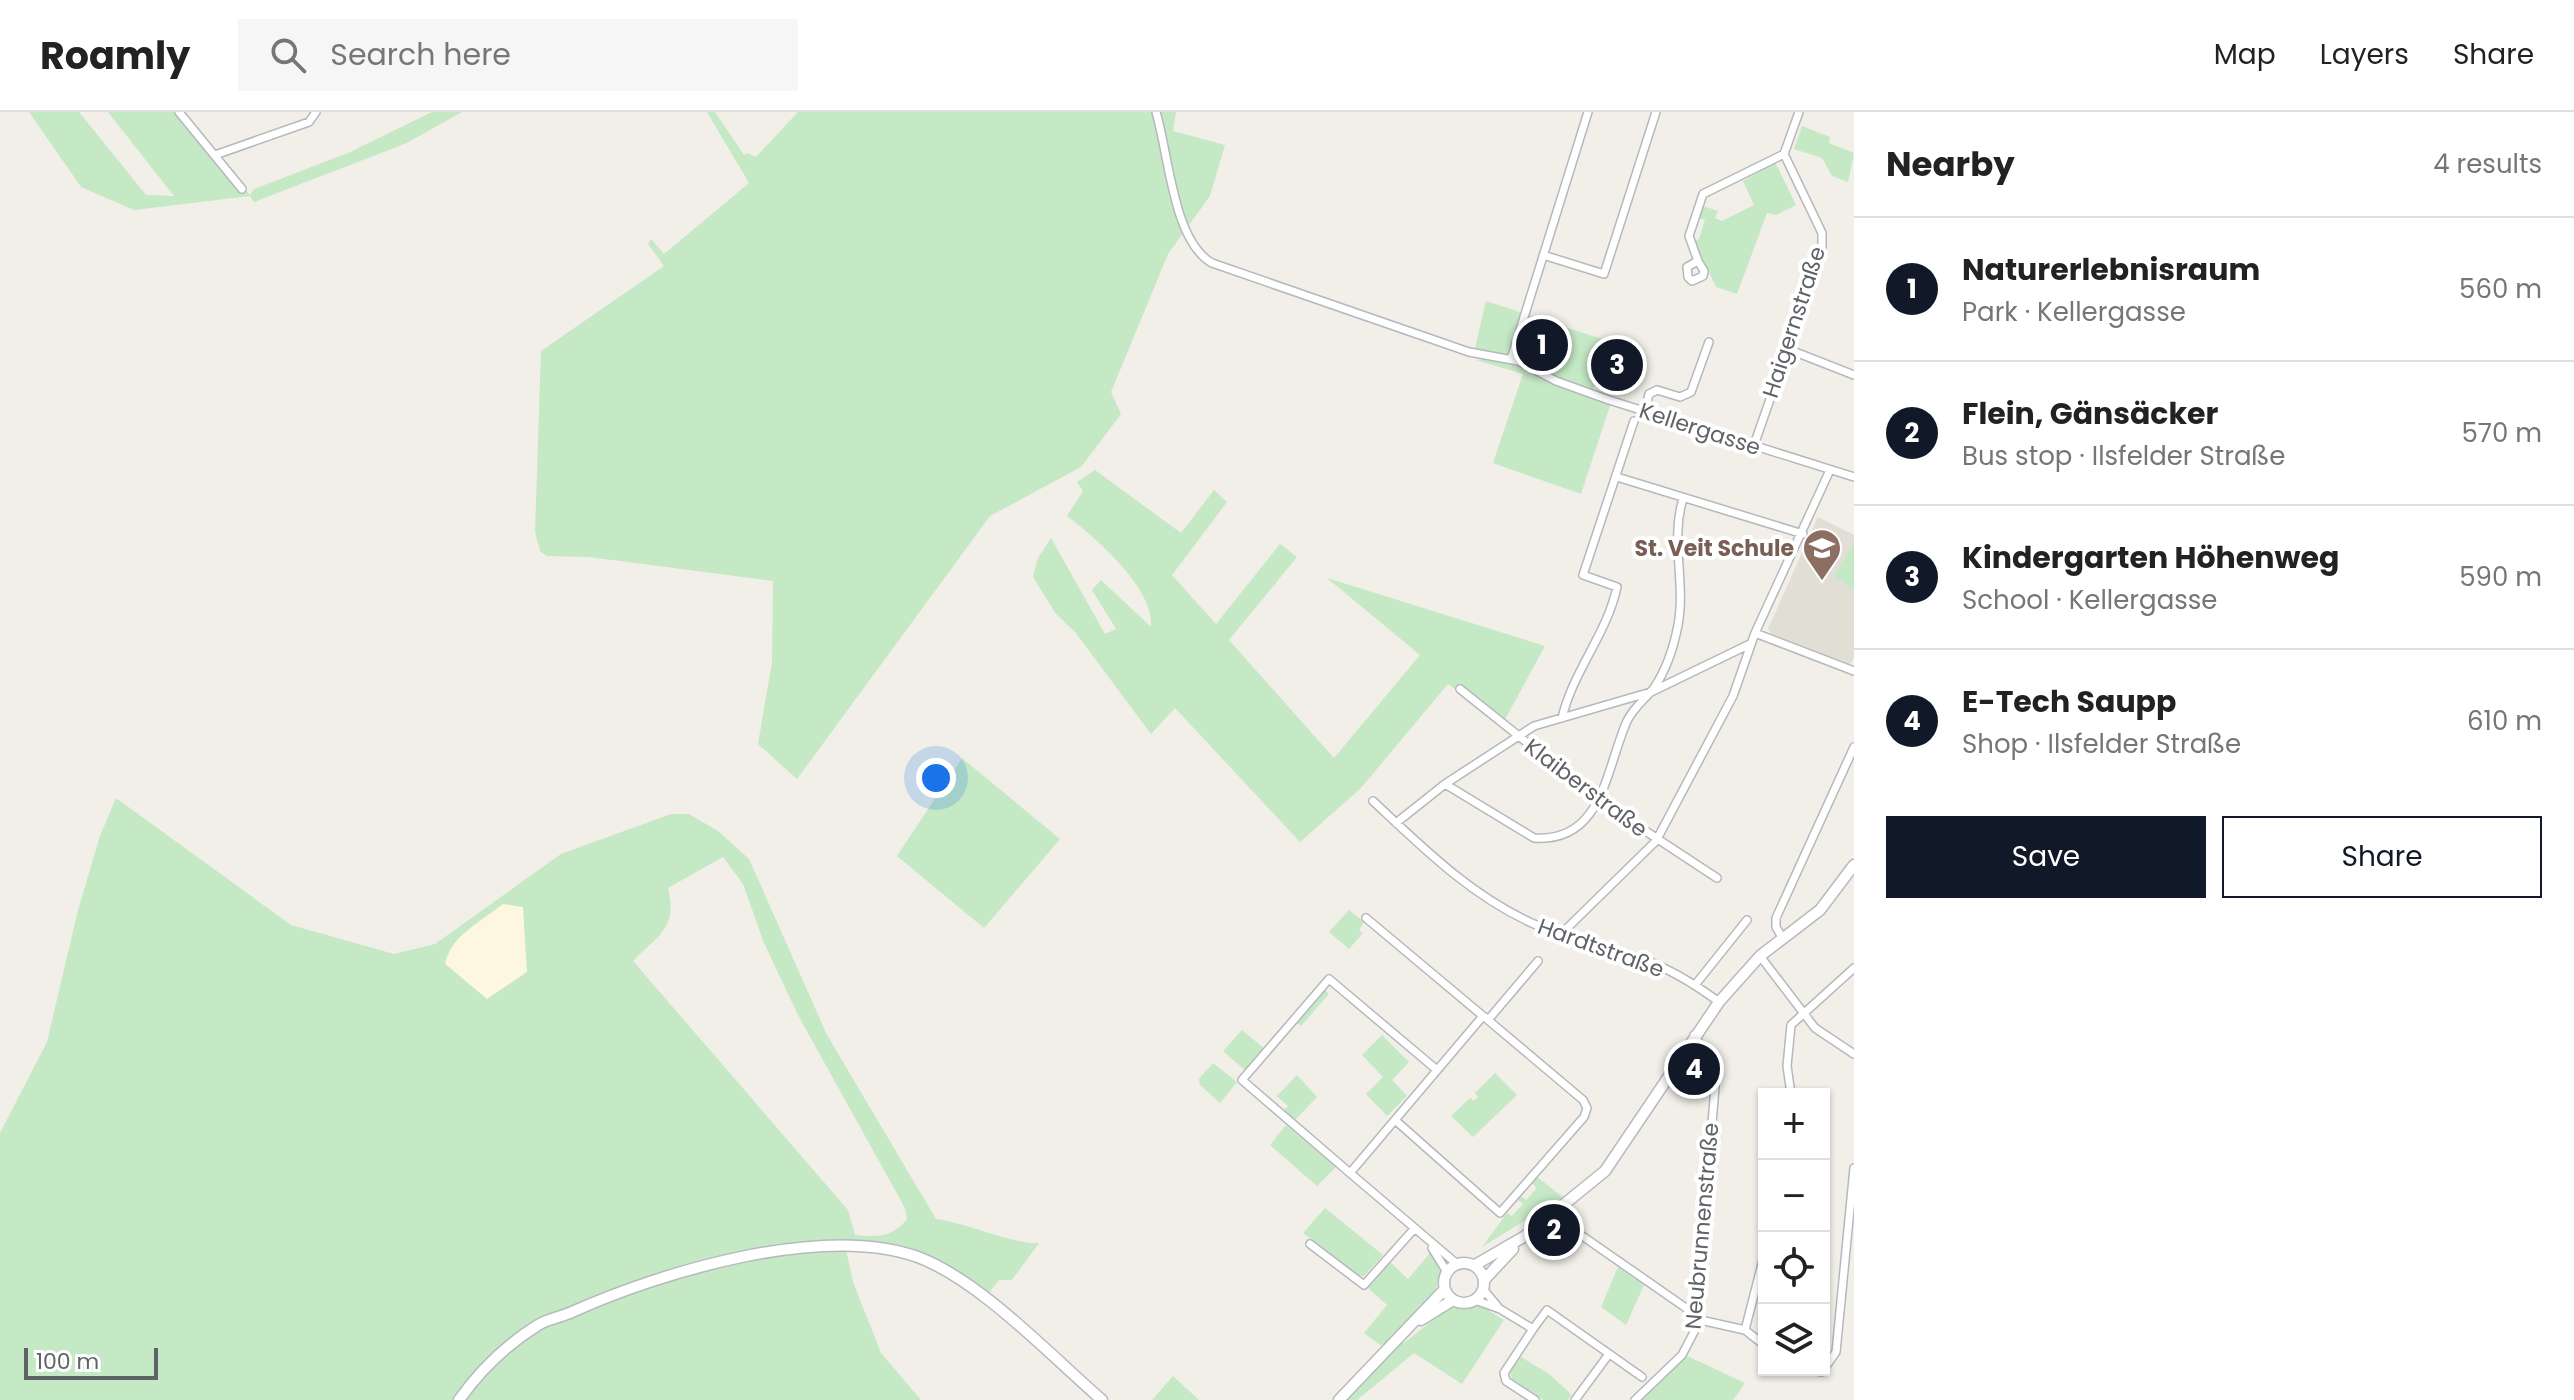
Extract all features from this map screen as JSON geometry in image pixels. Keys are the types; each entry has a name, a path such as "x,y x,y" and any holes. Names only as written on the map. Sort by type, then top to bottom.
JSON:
{"main road":[{"path":"1339,1400 1445,1289 1447,1272 1457,1264 1475,1265 1525,1236 1605,1171 1719,1002 1760,956 1822,908 1854,865"},
{"path":"1445,1289 1453,1300 1465,1303 1475,1300 1484,1284 1525,1236"},
{"path":"459,1400 492,1360 542,1323 616,1292 727,1260 815,1247 872,1246 916,1257 967,1284 1102,1400"},
{"path":"1475,1265 1484,1284"},
{"path":"1390,1348 1426,1317 1453,1300"}],"street":[{"path":"180,112 242,189"},
{"path":"215,155 309,122 316,112"},
{"name":"Kellergasse","path":"1156,112 1182,221 1198,255 1322,302 1469,352 1511,359 1539,369 1556,381 1854,477"},
{"path":"1511,359 1588,112"},
{"path":"1698,261 1689,236 1703,194 1784,154 1799,112"},
{"path":"1543,255 1604,274 1654,113"},
{"name":"Haigernstraße","path":"1754,445 1785,348 1822,251 1822,233 1784,154"},
{"path":"1645,410 1649,394 1657,390 1680,397 1691,392 1709,342"},
{"path":"1785,348 1854,375"},
{"path":"1562,718 1568,694 1613,605 1617,587 1583,575 1634,421"},
{"path":"1560,935 1656,841 1733,696 1750,644 1830,470"},
{"path":"1617,477 1803,534"},
{"path":"1445,784 1534,838 1550,839 1563,835 1577,826 1600,801 1628,720 1661,676 1678,628 1682,582 1676,533 1683,499"},
{"path":"1755,633 1854,671"},
{"path":"1396,823 1445,784 1534,726 1651,692 1750,644"},
{"name":"Klaiberstraße","path":"1460,689 1600,801 1656,841 1717,878"},
{"path":"1783,939 1776,927 1776,918 1854,747"},
{"name":"Hardtstraße","path":"1373,801 1445,868 1502,907 1560,935 1647,961 1695,985 1719,1002"},
{"path":"1366,918 1583,1100 1587,1108 1584,1117 1500,1213 1395,1120"},
{"path":"1695,985 1747,920"},
{"path":"1760,956 1815,1028 1854,1054"},
{"path":"1350,1173 1437,1070 1538,961"},
{"path":"1791,1088 1788,1045 1791,1025 1854,968"},
{"path":"1437,1070 1329,979 1242,1080 1457,1264"},
{"name":"Neubrunnenstraße","path":"1635,1400 1682,1355 1695,1330 1715,1087 1712,1063 1694,1035"},
{"path":"1830,1361 1836,1352 1854,1168"},
{"path":"1568,1226 1696,1317 1745,1330 1758,1340"},
{"path":"1310,1244 1364,1285 1414,1229"},
{"path":"1426,1240 1447,1272"},
{"path":"1745,1330 1758,1279"},
{"path":"1484,1284 1500,1309"},
{"path":"1475,1300 1500,1309 1533,1329"},
{"path":"1535,1400 1506,1381 1504,1373 1547,1310 1642,1377"},
{"path":"1575,1400 1609,1354"}],"shaded area":[{"name":"St. Veit Schule","path":"1818,517 1854,535 1854,658 1849,666 1773,636 1768,629"},
{"path":"503,904 523,907 527,972 487,999 445,963 455,941"}],"green space":[{"path":"29,112 79,112 146,195 174,196 108,112 185,112 250,195 254,189 348,153 432,112 462,112 407,143 254,202 250,196 134,210 81,187"},
{"path":"707,112 715,112 744,155 747,153 756,157 798,112 1176,112 1173,131 1225,145 1210,196 1168,254 1111,392 1121,414 1081,467 990,516 797,779 758,744 772,662 773,581 589,557 547,556 540,551 535,532 541,351 664,266 648,244 651,239 664,254 749,183"},
{"path":"1802,126 1830,137 1829,143 1854,153 1848,182 1832,176 1822,158 1794,149"},
{"path":"1775,162 1796,205 1776,215 1767,213 1737,294 1716,287 1694,241 1699,239 1705,220 1699,218 1703,206 1718,211 1715,218 1722,221 1754,205 1743,181"},
{"path":"1486,301 1608,341 1592,393 1475,348"},
{"path":"1495,358 1611,403 1581,494 1493,463 1523,374 1476,360"},
{"path":"1095,470 1181,533 1214,490 1227,502 1172,575 1216,624 1280,544 1297,557 1229,640 1334,758 1420,655 1327,578 1545,646 1502,725 1448,684 1360,789 1300,842 1175,708 1151,734 1075,632 1056,614 1033,577 1038,558 1051,538 1105,634 1116,629 1092,590 1101,580 1151,627 1150,612 1134,581 1093,537 1067,516 1083,491 1077,482"},
{"path":"1854,545 1854,589 1834,576"},
{"path":"962,758 1060,839 984,928 897,856"},
{"path":"116,798 291,925 394,954 435,944 561,854 671,814 689,814 718,831 749,859 827,1035 936,1219 1017,1241 1039,1243 1012,1280 999,1280 987,1295 1099,1400 966,1285 915,1259 870,1248 846,1250 853,1282 881,1353 921,1400 0,1400 0,1133 47,1042 78,910 100,836","holes":["723,857 743,884 764,943 798,1015 905,1208 907,1219 890,1233 855,1235 848,1210 633,961 658,937 668,922 668,888","503,904 523,907 527,972 487,999 445,964 460,937"]},
{"path":"1349,910 1364,922 1359,930 1363,933 1349,949 1329,932"},
{"path":"1324,989 1329,994 1301,1026 1295,1021"},
{"path":"1242,1030 1265,1049 1246,1071 1223,1051"},
{"path":"1382,1035 1409,1062 1392,1080 1407,1096 1387,1116 1366,1094 1383,1077 1362,1055"},
{"path":"1213,1063 1237,1082 1220,1103 1200,1085 1199,1079"},
{"path":"1495,1073 1517,1095 1473,1137 1451,1116 1470,1098 1474,1101 1478,1097 1475,1093"},
{"path":"1297,1075 1317,1097 1295,1120 1283,1111 1288,1106 1277,1096"},
{"path":"1286,1125 1336,1167 1317,1186 1270,1145"},
{"path":"1537,1177 1563,1197 1482,1247 1507,1213 1512,1216 1523,1204 1518,1200 1521,1196 1526,1200 1537,1188 1532,1183"},
{"path":"1325,1208 1383,1255 1364,1276 1358,1276 1303,1233"},
{"path":"1430,1253 1441,1271 1433,1299 1386,1344 1380,1345 1364,1333 1387,1305 1368,1288 1390,1262 1408,1279"},
{"path":"1618,1267 1644,1285 1626,1325 1601,1307"},
{"path":"1481,1306 1504,1320 1462,1384 1414,1353 1357,1400 1342,1400 1401,1341 1404,1343 1447,1309"},
{"path":"1681,1353 1745,1383 1733,1400 1635,1400"},
{"path":"1521,1357 1549,1374 1571,1394 1568,1400 1543,1400 1512,1379 1510,1371"},
{"path":"1173,1376 1199,1400 1152,1400"}],"place":[{"name":"Naturerlebnisraum","path":"1542,345"},
{"name":"Kindergarten Höhenweg","path":"1617,365"},
{"name":"St. Veit Schule","path":"1822,582"},
{"name":"E-Tech Saupp","path":"1694,1069"},
{"name":"Flein, Gänsäcker","path":"1554,1230"}]}
